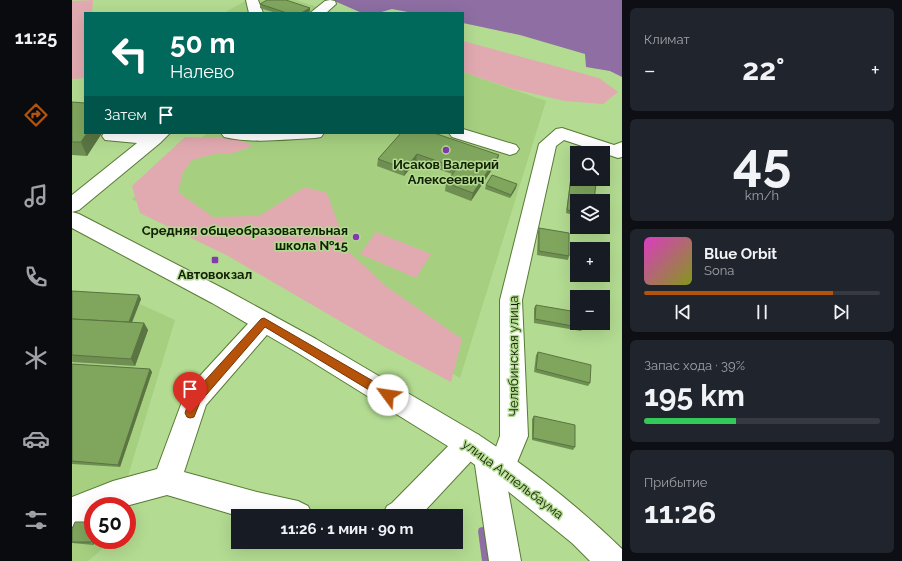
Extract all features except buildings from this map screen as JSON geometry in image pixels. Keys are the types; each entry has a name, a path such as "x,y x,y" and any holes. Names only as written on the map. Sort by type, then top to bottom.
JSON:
{"main road":[{"path":"252,0 256,12"},
{"path":"319,12 330,4"},
{"name":"Челябинская улица","path":"486,456 514,436 511,300 548,144 562,133 618,152 622,147"},
{"path":"249,134 292,134"},
{"path":"461,134 510,149"},
{"path":"111,136 158,136"},
{"path":"72,205 158,136"},
{"name":"улица Аппельбаума","path":"72,219 220,297 264,322 486,456 583,532 612,561"},
{"path":"167,481 195,399 264,322"},
{"path":"410,509 486,456 505,561"},
{"path":"72,512 113,495 167,481 262,509"}],"shaded area":[{"path":"93,0 92,12 84,12 84,78 72,79 72,1"},
{"path":"247,0 296,0 332,12 226,12"},
{"path":"332,0 622,0 622,77 610,71 586,67 585,54 520,35 464,23 464,12 408,12 392,9 382,12 360,12"},
{"path":"464,41 599,78 618,92 603,104 565,101 513,89 464,72"},
{"name":"Средняя общеобразовательная школа №15","path":"464,72 546,101 460,378 284,275 132,199 206,134 464,134"},
{"path":"185,137 236,138 253,146 230,154 214,154 192,160 183,172 178,192 213,217 259,216 305,187 327,193 348,251 387,287 462,339 451,382 381,345 228,256 140,213 132,186"},
{"path":"376,232 431,254 416,278 360,254"},
{"path":"72,300 140,304 175,320 122,497 84,497 84,549 102,549 88,561 72,561"}],"waterway":[{"path":"482,531 486,561"}],"place":[{"name":"Исаков Валерий Алексеевич","path":"446,150"},
{"name":"Средняя общеобразовательная школа №15","path":"356,237"},
{"name":"Автовокзал","path":"215,260"}],"route":[{"path":"190,413 195,399 264,322 388,395"}]}
